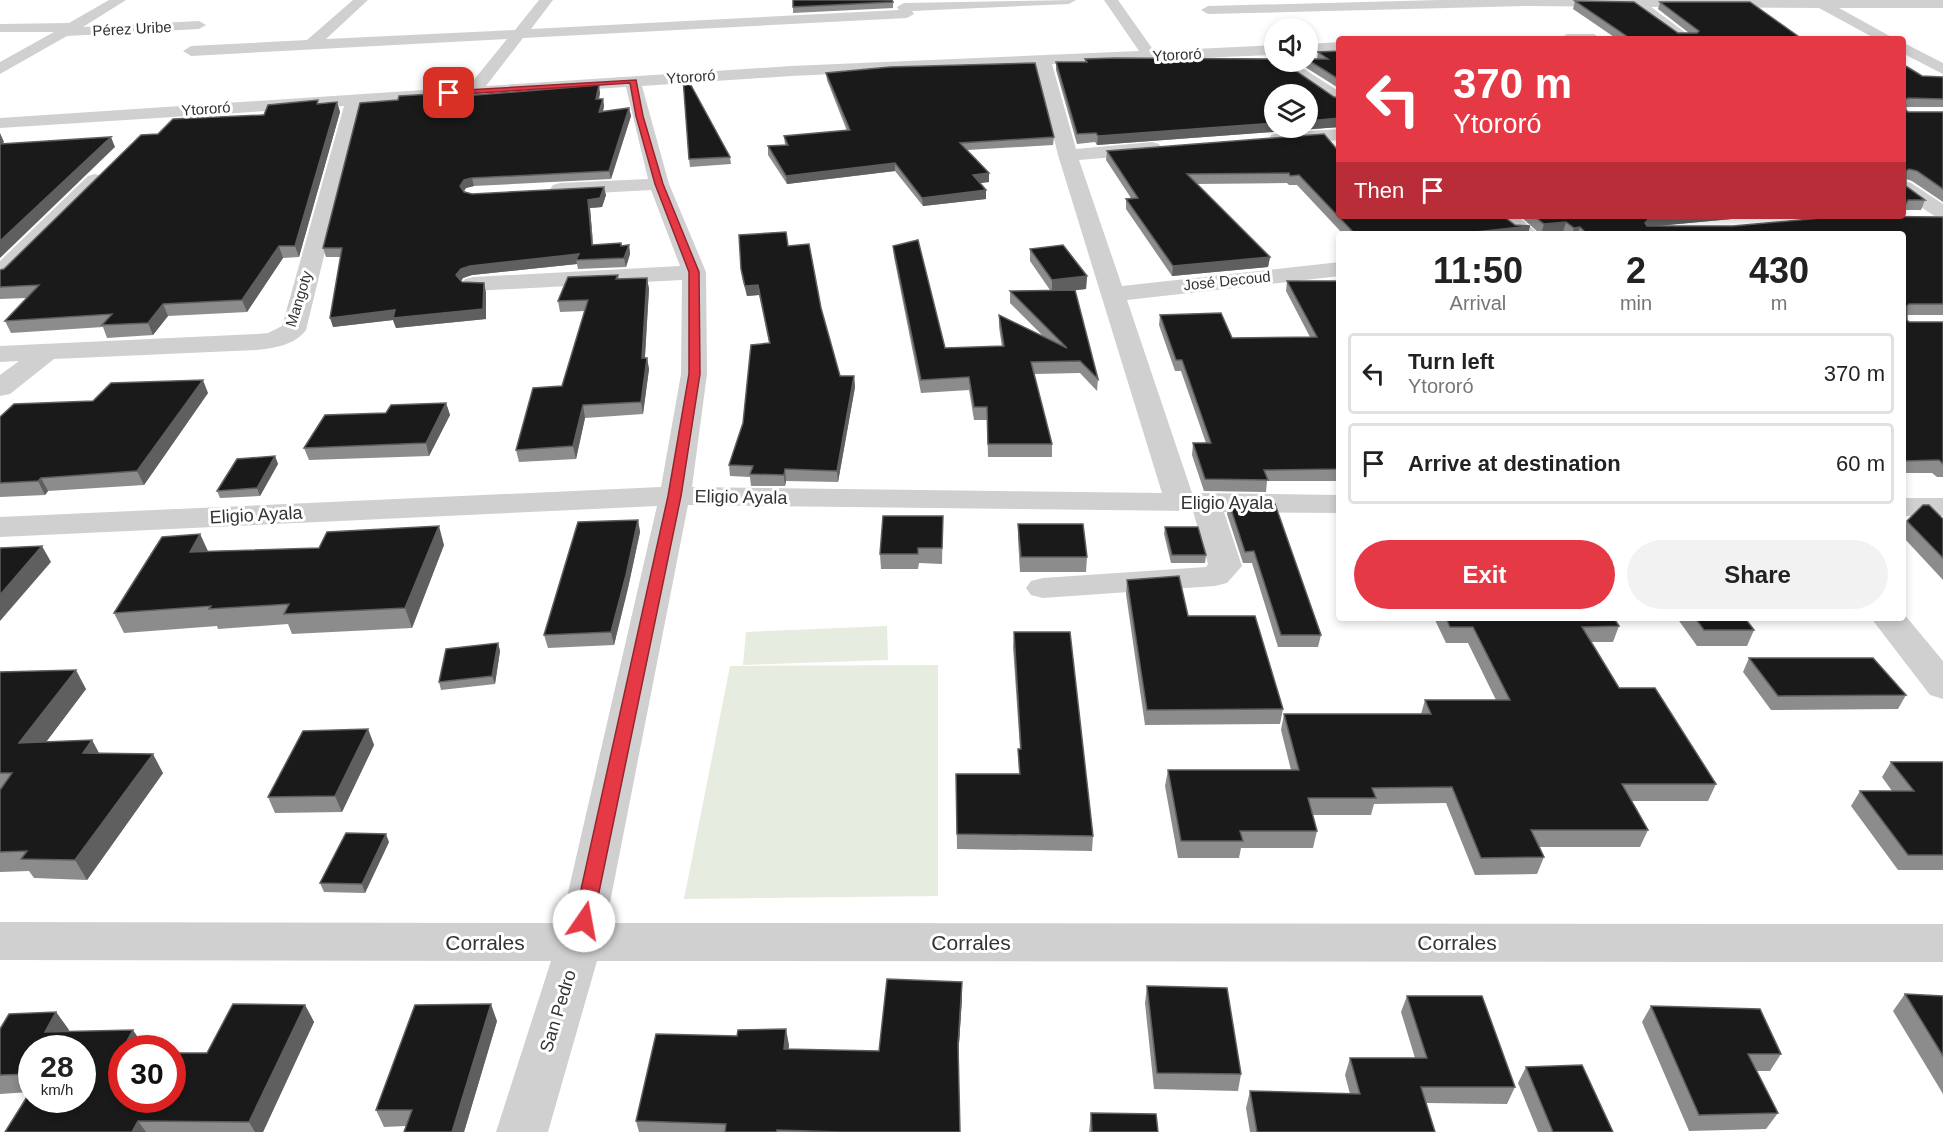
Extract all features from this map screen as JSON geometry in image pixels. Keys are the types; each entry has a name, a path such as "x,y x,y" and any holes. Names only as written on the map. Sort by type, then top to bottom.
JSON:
{"street":[{"path":"0,69 29,50 119,0"},
{"path":"312,44 362,0"},
{"path":"473,92 546,0"},
{"path":"191,51 717,23 1068,0"},
{"path":"1111,0 1151,57"},
{"path":"1208,10 1309,3 1526,1 1638,4 1943,4"},
{"path":"1819,3 1881,36"},
{"path":"1638,4 1682,36"},
{"path":"717,23 722,8"},
{"name":"Pérez Uribe","path":"0,28 70,29 198,25"},
{"path":"918,45 926,66"},
{"path":"1318,48 1336,47"},
{"path":"1906,49 1943,69"},
{"name":"Ytororó","path":"0,123 633,81 1264,52"},
{"path":"1042,588 1215,576 1225,566 1193,502 1114,294 1068,155 1043,62"},
{"path":"1298,72 1336,97"},
{"name":"San Pedro","path":"522,1132 579,943 675,496 694,374 694,272 659,184 633,81"},
{"name":"Mangoty","path":"47,352 257,342 273,340 293,330 354,99"},
{"path":"141,136 165,112"},
{"path":"1257,140 1336,134"},
{"path":"1068,155 1174,147"},
{"path":"0,274 108,168"},
{"path":"544,190 659,184"},
{"path":"1906,188 1943,213"},
{"path":"1910,218 1943,219"},
{"path":"1507,219 1524,231"},
{"path":"0,241 34,239"},
{"name":"José Decoud","path":"1114,294 1336,269"},
{"path":"473,284 694,272"},
{"path":"0,354 47,352"},
{"path":"0,388 47,352"},
{"name":"Eligio Ayala","path":"0,527 675,496 1336,504"},
{"path":"1906,507 1943,507"},
{"path":"1890,621 1943,686"},
{"name":"Corrales","path":"0,941 1943,943"}],"shaded area":[{"path":"887,626 888,660 743,665 746,632"},
{"path":"938,665 938,896 684,899 730,666"}],"building":[{"path":"793,0 892,0 893,2 793,7"},
{"path":"1575,1 1634,2 1678,33 1697,33 1699,31 1660,2 1750,2 1798,36 1627,36"},
{"path":"1336,51 1336,78 1318,66 1318,59 1328,59 1318,52"},
{"path":"1085,59 1264,59 1264,72 1298,72 1315,84 1264,84 1264,124 1098,136 1096,133 1077,134 1056,62 1087,62"},
{"path":"1035,63 1054,137 960,143 989,173 973,175 986,190 922,198 895,163 786,176 768,146 788,145 784,136 850,130 826,73 890,67"},
{"path":"1906,66 1922,76 1943,77 1943,99 1906,99"},
{"path":"683,78 687,78 730,157 689,159"},
{"path":"599,85 596,99 603,99 599,112 629,108 609,171 472,178 464,180 460,186 464,192 472,194 604,187 600,198 588,200 592,245 621,243 621,246 629,245 624,258 576,260 579,254 470,266 461,269 456,275 462,282 484,283 483,309 393,318 395,310 330,318 342,248 323,248 360,103 398,100 399,96 465,92 464,96"},
{"path":"1318,86 1336,97 1336,118 1318,120"},
{"path":"318,100 317,104 337,102 295,246 279,246 242,300 163,304 148,323 102,325 112,314 5,321 39,285 0,287 0,270 4,269 141,135 158,134 173,119 264,115 268,105"},
{"path":"1906,110 1908,112 1943,112 1943,189 1917,171 1909,169 1906,171"},
{"path":"1318,134 1324,134 1336,148 1336,214 1299,175 1290,176 1289,173 1187,174 1270,257 1173,266 1126,199 1138,198 1107,151 1273,138 1318,138"},
{"path":"111,137 0,241 0,144"},
{"path":"1906,186 1925,200 1908,200 1906,204"},
{"path":"1943,217 1943,304 1909,304 1907,320 1909,322 1943,322 1943,464 1939,460 1906,461 1906,231 1584,231 1566,222 1544,224 1538,219 1648,219 1645,223 1647,226 1733,226 1810,219"},
{"path":"1341,219 1507,219 1515,225 1530,226 1484,231 1352,231"},
{"path":"786,232 788,246 809,244 821,308 840,376 854,376 837,471 785,469 784,475 750,474 753,466 729,465 743,423 751,345 770,343 758,285 745,286 741,269 739,235"},
{"path":"918,240 945,348 1004,346 999,315 1067,348 1010,291 1075,290 1098,379 1080,361 1031,362 1052,444 988,444 987,407 974,407 969,377 921,380 893,246"},
{"path":"1063,245 1087,276 1052,280 1030,249"},
{"path":"618,275 616,279 647,278 642,358 647,358 641,402 583,405 573,446 516,450 533,388 562,386 588,300 558,301 568,277"},
{"path":"1287,281 1336,281 1336,469 1264,470 1268,480 1205,479 1193,443 1211,443 1182,360 1176,360 1160,315 1221,313 1232,338 1317,337"},
{"path":"203,380 137,471 0,483 0,417 14,404 93,401 111,383"},
{"path":"446,403 426,443 304,448 325,415 386,413 391,405"},
{"path":"275,456 257,488 217,491 237,459"},
{"path":"1229,503 1275,504 1321,635 1281,635 1254,551 1245,552"},
{"path":"1923,505 1929,505 1943,519 1943,558 1907,521"},
{"path":"883,516 943,516 942,548 918,548 918,554 880,554"},
{"path":"638,520 611,632 544,635 578,522"},
{"path":"1018,524 1083,524 1087,557 1021,557"},
{"path":"439,526 405,608 284,614 289,604 209,609 211,606 114,613 162,537 200,534 190,552 319,548 327,532"},
{"path":"1165,527 1198,527 1206,555 1172,555"},
{"path":"42,546 0,595 0,548"},
{"path":"1179,576 1188,616 1255,616 1283,709 1147,710 1127,580"},
{"path":"1447,621 1616,621 1619,626 1582,627 1619,688 1655,688 1716,784 1622,784 1648,830 1531,830 1544,857 1481,858 1452,787 1372,788 1376,798 1308,798 1317,831 1240,831 1243,841 1181,841 1168,770 1299,770 1284,714 1431,714 1425,700 1510,700 1473,627 1450,627"},
{"path":"1697,621 1747,621 1754,630 1704,630"},
{"path":"1014,632 1070,632 1093,836 957,834 956,774 1020,774 1018,749 1021,749"},
{"path":"498,643 492,676 439,682 446,649"},
{"path":"1749,658 1873,658 1906,695 1778,696"},
{"path":"76,670 19,743 92,740 83,753 153,754 75,860 21,859 27,851 0,852 0,790 12,773 0,773 0,672"},
{"path":"368,729 335,796 268,797 303,731"},
{"path":"1891,762 1943,762 1943,855 1908,855 1860,791 1914,791"},
{"path":"346,833 386,834 362,884 320,883"},
{"path":"887,979 962,982 958,1045 960,1132 777,1130 776,1132 725,1132 726,1124 636,1121 656,1034 737,1036 738,1030 786,1029 784,1049 879,1051"},
{"path":"1147,986 1227,988 1241,1074 1157,1073"},
{"path":"1905,994 1943,996 1943,1056"},
{"path":"1407,996 1482,996 1515,1087 1421,1087 1435,1132 1257,1132 1250,1091 1360,1094 1350,1058 1427,1058"},
{"path":"233,1004 305,1005 249,1122 138,1121 132,1132 5,1132 18,1111 96,1113 96,1035 18,1035 18,1074 0,1075 0,1029 9,1014 56,1012 45,1032 133,1030 130,1035 108,1035 108,1113 186,1113 186,1053 207,1053"},
{"path":"491,1004 452,1132 404,1132 412,1110 376,1110 415,1005"},
{"path":"1651,1006 1760,1009 1781,1054 1748,1054 1778,1113 1699,1115"},
{"path":"1582,1065 1613,1132 1553,1132 1526,1067"},
{"path":"1091,1113 1156,1114 1158,1132 1092,1132"}],"route":[{"path":"449,93 633,81 659,184 694,272 694,374 675,496 584,921"}]}
